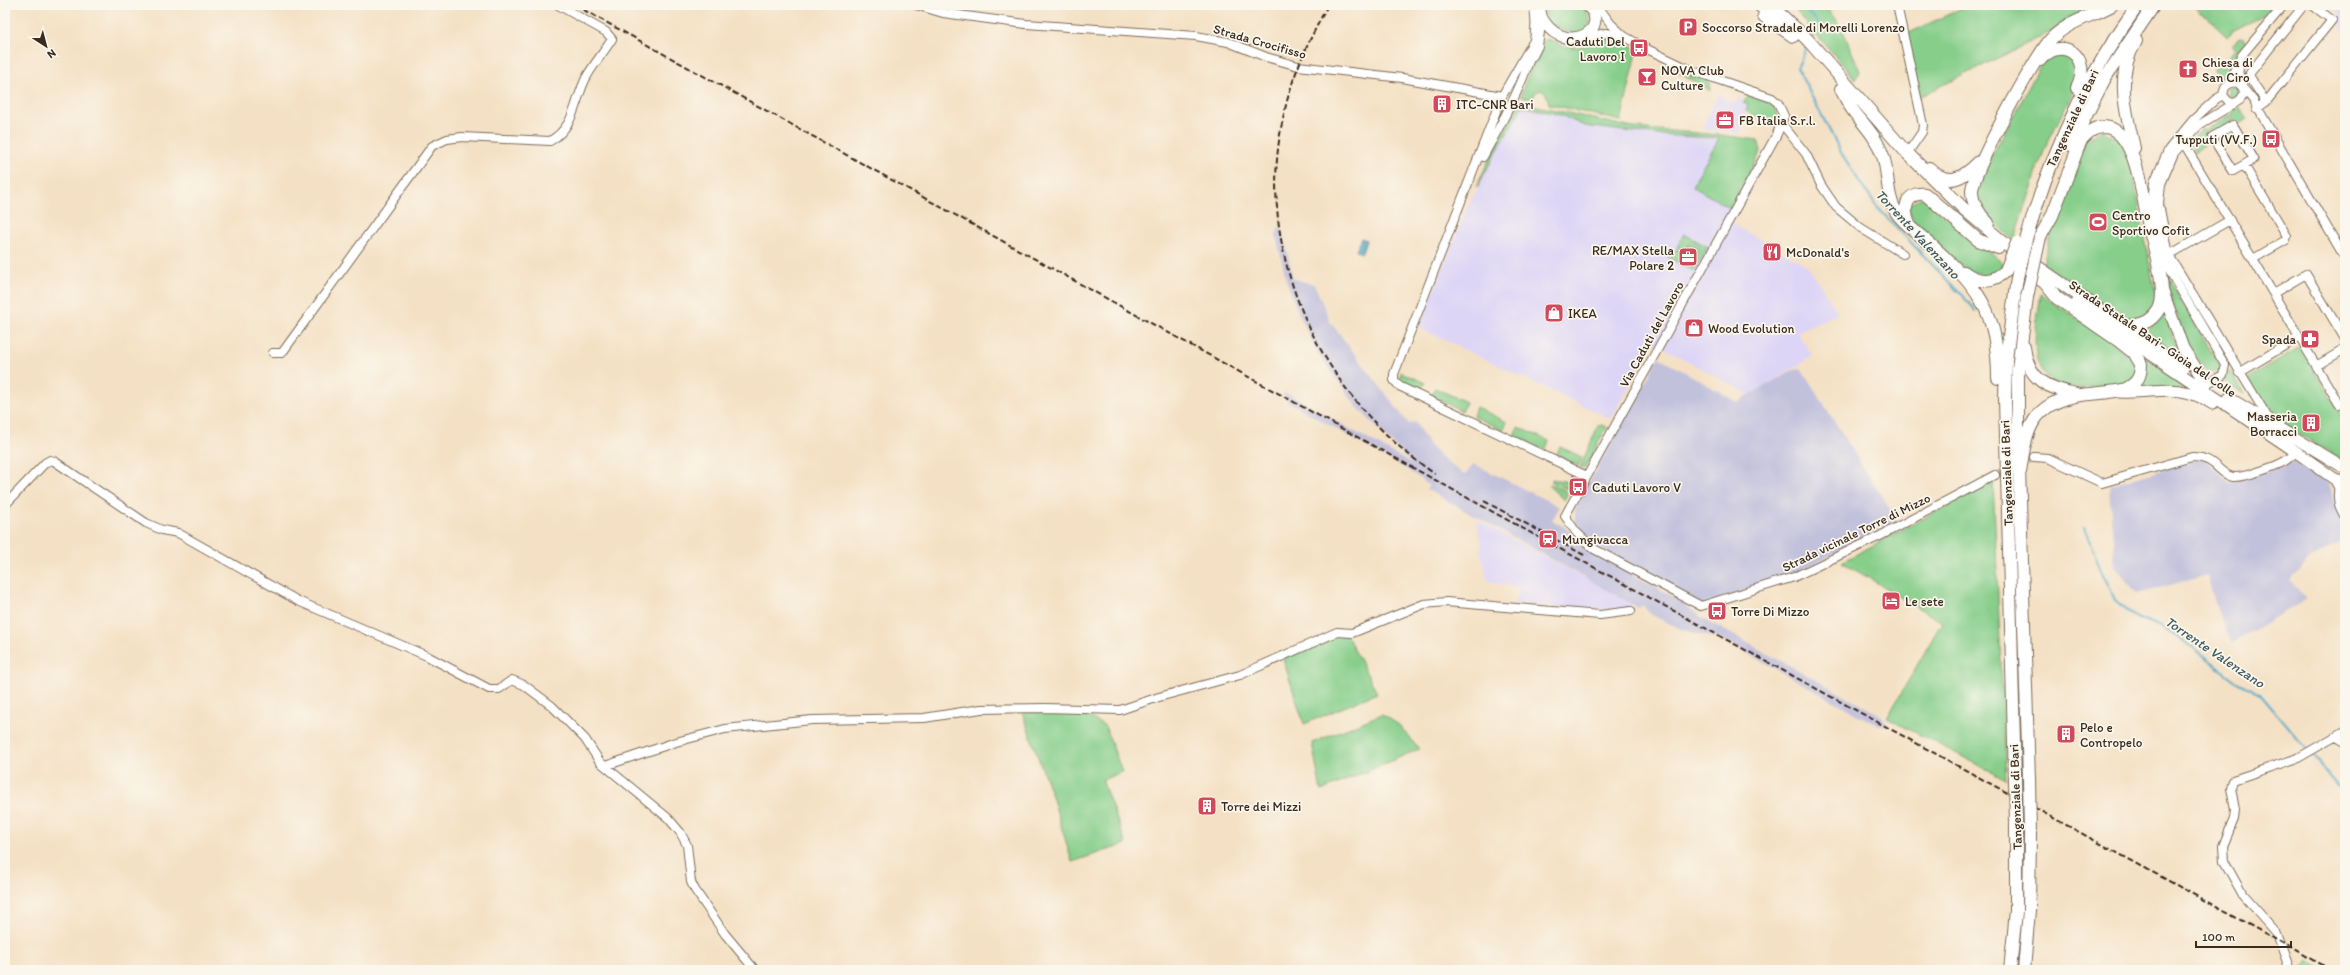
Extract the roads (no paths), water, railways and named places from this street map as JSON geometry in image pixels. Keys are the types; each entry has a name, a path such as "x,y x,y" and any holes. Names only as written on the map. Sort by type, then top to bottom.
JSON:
{"highway":[{"path":"1751,5 1799,38"},
{"path":"1759,5 1799,38 1837,73 1947,194 2012,246"},
{"path":"1770,5 1908,166 1944,202 2012,246 2123,326 2138,325 2150,321 2158,310 2162,289 2136,169 2124,98 2126,65 2135,43 2162,5"},
{"path":"1781,5 1799,25 1799,38"},
{"path":"2020,472 2027,433 2037,415 2053,402 2082,395 2116,392 2134,385 2139,379 2141,364 2138,358 2119,340 2057,298 2012,246 1978,210 1974,199 1974,179 1982,159 2040,54 2062,29 2112,5"},
{"name":"Tangenziale di Bari","path":"2010,970 2016,912 2016,821 2006,456 2006,359 2017,278 2012,246 2036,204 2059,142 2091,77 2138,5"},
{"name":"Tangenziale di Bari","path":"2024,970 2030,902 2030,834 2018,370 2022,332 2027,297 2040,237 2068,151 2089,108 2121,51 2154,5"},
{"path":"2030,72 2051,50 2059,49 2067,49 2074,54 2082,67 2083,76 2059,125 2059,142"},
{"path":"1841,89 1854,112 1875,137 1886,168 1892,202 1900,218 1910,225 1950,262 1976,291 1984,303 1995,332 1998,370 1998,420 2006,456"},
{"path":"1881,123 1911,148 1936,175 1953,179 1962,177 1982,159"},
{"path":"2040,237 2052,216 2073,159 2087,133 2100,127 2115,130 2123,136 2128,145 2136,169"},
{"path":"1910,225 1905,215 1907,201 1912,196 1925,194 1978,240 2012,246"},
{"path":"1950,262 1969,276 1982,280 1993,279 2006,270 2012,246"},
{"path":"2022,332 2024,351 2029,367 2035,376 2056,390 2082,395"}],"main road":[{"path":"1541,5 1542,18 1554,32 1568,38 1577,39 1583,37 1592,28 1595,21 1593,6"},
{"name":"Strada Statale Bari - Gioia del Colle","path":"2045,283 2260,427 2342,484"},
{"path":"2162,289 2183,348 2206,384"},
{"name":"Strada Statale Bari - Gioia del Colle","path":"2123,326 2206,384 2345,468"},
{"path":"2116,392 2170,389 2181,390 2195,394 2230,415 2260,427"},
{"path":"2342,484 2341,507 2345,514"}],"street":[{"path":"272,353 282,353 432,146 447,139 462,137 550,141 560,136 570,124 586,79 612,39 606,32 558,5"},
{"name":"Strada Crocifisso","path":"916,5 943,13 1026,24 1196,36 1228,42 1266,57 1298,66 1402,78 1502,96"},
{"path":"1526,70 1536,24 1533,5"},
{"path":"1897,5 1923,125 1922,132 1911,148"},
{"path":"2206,384 2223,375 2225,365 2163,260 2152,205 2152,194 2156,175 2168,149 2193,120 2216,99 2223,95 2237,62 2268,21 2284,5"},
{"path":"2266,102 2250,78 2250,73 2304,5"},
{"path":"2256,109 2266,102 2332,20 2312,5"},
{"path":"1593,6 1624,36 1693,71 1772,98 1782,109 1784,116 1782,124 1806,154 1821,185 1836,207 1861,228 1903,254"},
{"path":"1465,192 1513,102 1538,46 1542,18"},
{"path":"1577,39 1584,40 1606,33 1624,36"},
{"path":"1533,42 1502,96 1394,374 1394,380 1399,386 1587,476"},
{"path":"2237,62 2244,94 2237,101 2199,125 2183,142 2167,166 2161,184 2159,204 2169,255 2239,373 2274,426"},
{"path":"2227,85 2235,82 2247,91 2256,109 2345,258"},
{"path":"2223,95 2226,100 2248,102 2256,109"},
{"name":"Via Caduti del Lavoro","path":"1701,606 1594,549 1576,532 1565,516 1782,124"},
{"path":"2233,125 2254,159 2244,165 2232,171 2212,137 2233,125"},
{"path":"2183,142 2339,404"},
{"path":"2244,165 2287,236 2286,240 2253,259"},
{"path":"2169,255 2230,220"},
{"path":"2274,293 2306,274 2345,339"},
{"path":"2239,373 2299,337"},
{"path":"2316,366 2345,349"},
{"path":"2034,457 2048,458 2102,483 2192,457 2204,457 2227,474 2233,477 2241,476 2278,465 2289,459 2295,451"},
{"path":"5,505 45,463 50,460 54,461 146,523 162,530 178,533 298,601 427,656 489,689 494,690 508,681 517,681 552,706 585,739 605,766 662,813 680,832 687,846 691,882 694,890 717,923 755,970"},
{"name":"Strada vicinale Torre di Mizzo","path":"1701,606 1794,578 1880,536 1995,475"},
{"path":"605,766 676,742 725,729 812,720 924,718 981,710 1045,708 1120,710 1159,697 1229,679 1333,633 1359,631 1430,603 1600,615 1631,611"},
{"path":"2290,970 2276,932 2243,895 2224,861 2223,846 2234,819 2235,810 2231,788 2233,780 2298,758 2345,731"},
{"path":"2335,736 2345,742"}],"water":[{"path":"1361,238 1366,240 1362,253 1356,251"}],"waterway":[{"path":"1801,5 1820,25 1812,38"},
{"name":"Torrente Valenzano","path":"1808,45 1797,68 1845,160 1876,206 1972,306 1975,312"},
{"name":"Torrente Valenzano","path":"2084,527 2115,600 2130,613 2173,633 2237,682 2260,694 2307,750"},
{"name":"Torrente Valenzano","path":"2310,753 2345,794"}],"tunnel":[{"path":"1995,475 2034,457"}],"railway":[{"path":"575,5 1542,539 2332,970"},
{"path":"1328,5 1314,31 1296,72 1284,114 1277,166 1278,218 1287,268 1304,316 1328,362 1358,404 1394,442 1435,474"},
{"path":"1484,501 1584,555"}],"place":[{"name":"Soccorso Stradale di Morelli Lorenzo","path":"1688,27"},
{"name":"Caduti Del Lavoro I","path":"1639,48"},
{"name":"Chiesa di San Ciro","path":"2188,69"},
{"name":"NOVA Club Culture","path":"1647,77"},
{"name":"ITC-CNR Bari","path":"1442,104"},
{"name":"FB Italia S.r.l.","path":"1725,120"},
{"name":"Tupputi (VV.F.)","path":"2271,139"},
{"name":"Centro Sportivo Cofit","path":"2098,222"},
{"name":"McDonald's","path":"1772,252"},
{"name":"RE/MAX Stella Polare 2","path":"1688,257"},
{"name":"IKEA","path":"1554,313"},
{"name":"Wood Evolution","path":"1694,328"},
{"name":"Spada","path":"2310,339"},
{"name":"Masseria Borracci","path":"2311,423"},
{"name":"Caduti Lavoro V","path":"1578,487"},
{"name":"Mungivacca","path":"1548,539"},
{"name":"Le sete","path":"1891,601"},
{"name":"Torre Di Mizzo","path":"1717,611"},
{"name":"Pelo e Contropelo","path":"2066,734"},
{"name":"Torre dei Mizzi","path":"1207,806"}]}
